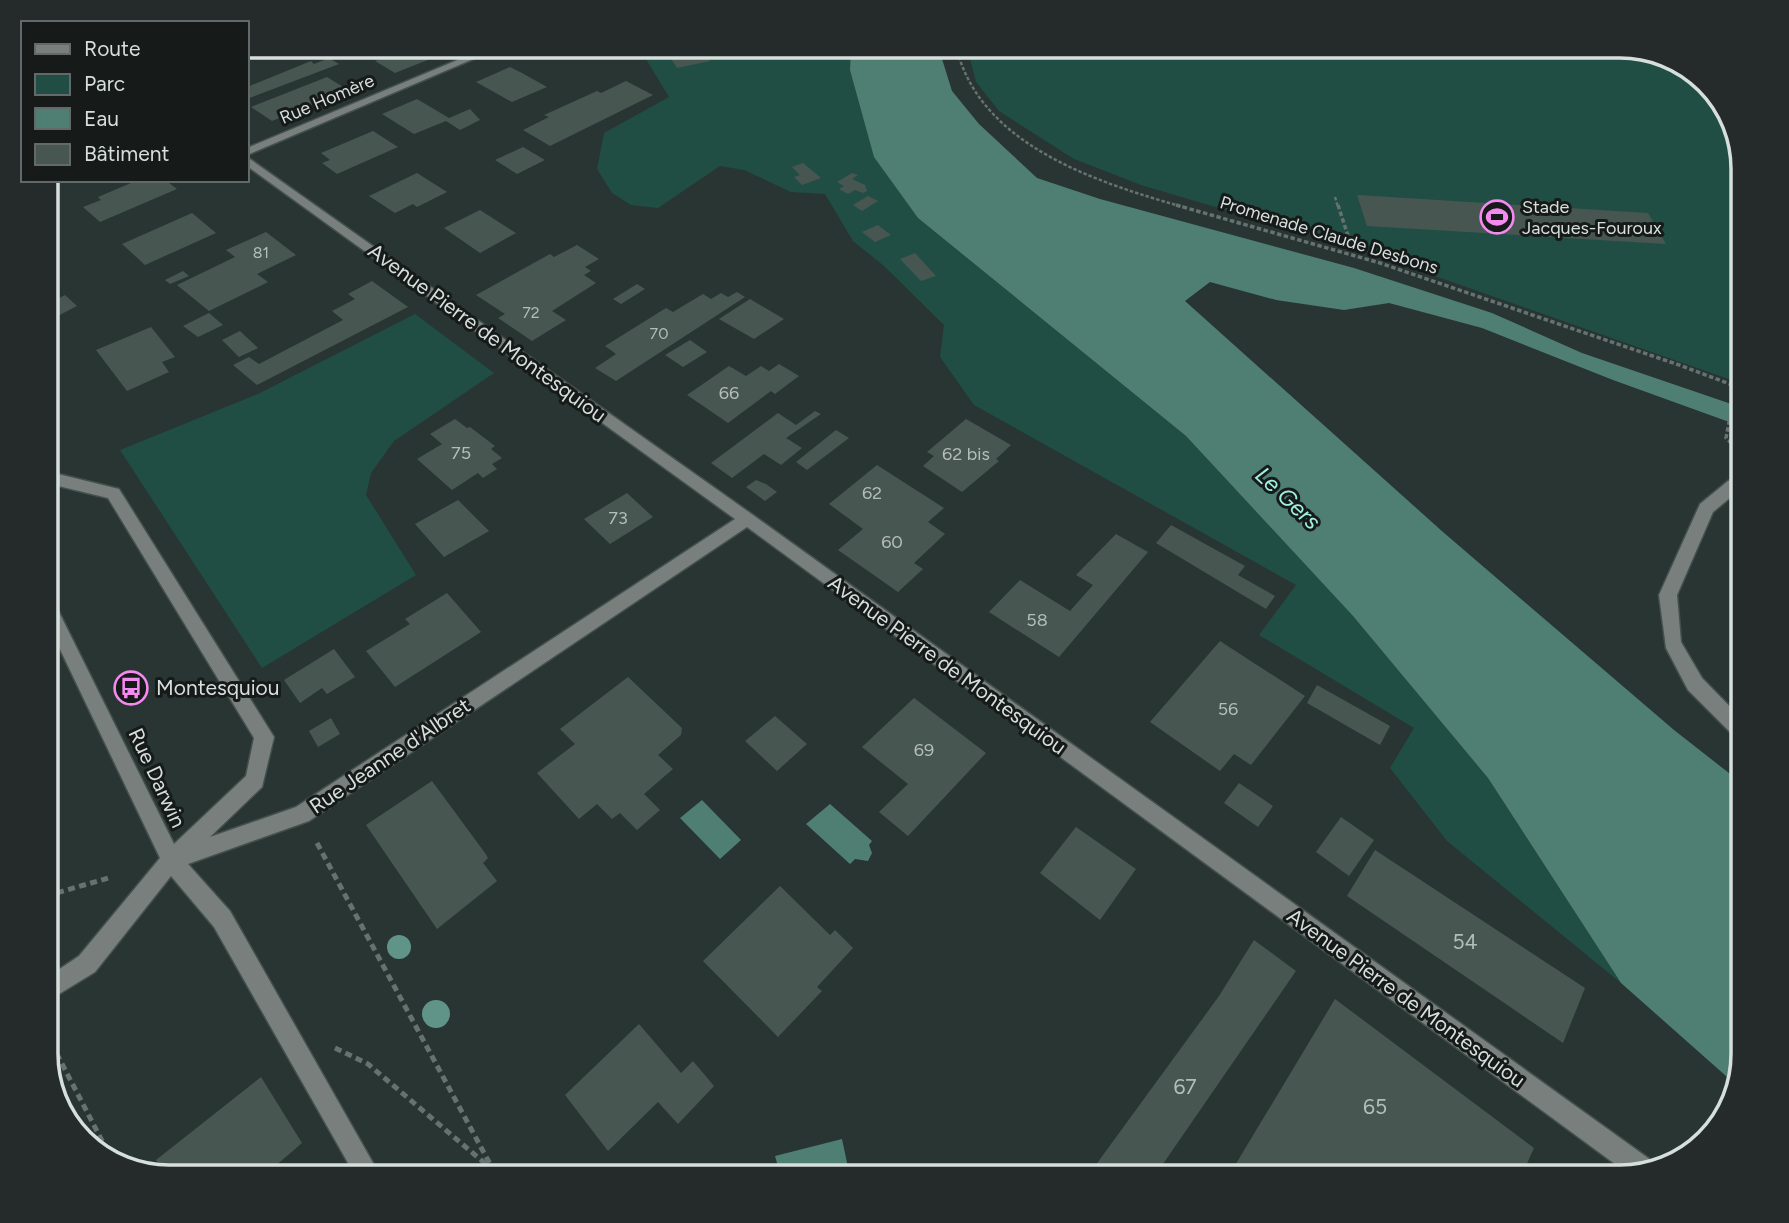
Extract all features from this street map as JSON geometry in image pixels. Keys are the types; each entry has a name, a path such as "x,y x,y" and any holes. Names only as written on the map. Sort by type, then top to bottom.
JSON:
{"street":[{"name":"Rue Homère","path":"248,152 470,58"},
{"name":"Avenue Pierre de Montesquiou","path":"248,162 747,519 1635,1164"},
{"path":"58,481 113,493 264,737 255,781 171,860 87,964 58,983"},
{"path":"1731,487 1706,508 1668,595 1672,643 1695,684 1731,719"},
{"name":"Rue Jeanne d'Albret","path":"171,860 302,814 747,519"},
{"name":"Rue Darwin","path":"58,626 171,860 222,919 362,1165"}],"path":[{"name":"Promenade Claude Desbons","path":"958,58 968,85 986,108 1010,130 1043,152 1094,177 1367,258 1731,384"},
{"path":"1335,197 1348,236"},
{"path":"1731,413 1726,438 1731,443"},
{"path":"302,814 490,1165"},
{"path":"58,892 171,860"},
{"path":"281,1023 368,1064 487,1165"},
{"path":"58,1056 106,1146"}],"green space":[{"path":"645,58 850,58 850,70 918,218 1186,436 1353,616 1488,778 1621,983 1447,841 1390,768 1414,728 1259,635 1296,585 974,405 940,357 944,325 884,266 853,241 825,194 791,192 744,170 720,166 658,208 631,205 612,193 597,169 604,133 669,97"},
{"name":"Stade Jacques-Fouroux","path":"970,58 1620,58 1649,62 1669,69 1694,85 1713,107 1720,120 1730,154 1731,380 1361,250 1141,185 1074,159 999,111 976,82"},
{"path":"415,314 494,373 394,441 371,473 366,495 416,575 262,668 120,450 258,394"}],"water":[{"name":"Le Gers","path":"850,58 942,58 952,91 979,124 1037,178 1100,199 1354,268 1492,313 1582,353 1731,404 1731,423 1482,328 1389,303 1344,310 1276,300 1210,282 1185,301 1443,532 1674,730 1731,775 1731,1054 1728,1078 1621,983 1488,778 1353,616 1186,436 918,218 874,157 850,70"},
{"path":"702,800 741,840 720,859 680,818"},
{"path":"830,804 872,841 869,845 872,853 868,861 855,859 850,864 806,824"},
{"path":"842,1139 848,1165 778,1165 775,1156"}],"building":[{"path":"329,58 339,64 248,99 248,87 311,61 314,64"},
{"path":"383,58 432,58 395,73 375,61"},
{"path":"671,58 708,58 710,61 677,68"},
{"path":"510,67 547,87 512,102 476,82"},
{"path":"327,77 348,90 272,121 251,107"},
{"path":"626,81 653,95 550,146 523,130 549,117 544,115"},
{"path":"417,99 449,118 470,109 480,120 460,130 446,121 414,134 382,114"},
{"path":"373,131 398,147 337,174 322,163 330,160 321,153"},
{"path":"523,147 545,160 517,174 495,160"},
{"path":"803,163 821,178 802,185 794,177 800,175 792,167"},
{"path":"417,173 447,192 417,207 413,204 395,213 369,196"},
{"path":"852,173 858,175 852,179 865,185 867,191 863,193 855,190 848,194 839,189 844,186 837,182"},
{"path":"133,182 168,182 177,189 100,222 83,207 101,200 98,197"},
{"path":"1357,195 1648,213 1666,244 1367,226"},
{"path":"868,196 878,201 862,211 853,205"},
{"path":"480,210 516,233 480,253 444,228"},
{"path":"192,213 216,233 145,265 122,244"},
{"path":"878,225 891,235 875,242 862,232"},
{"path":"266,232 296,255 257,274 268,282 209,311 177,285 235,257 226,250"},
{"path":"577,245 599,259 585,267 591,271 584,275 596,283 552,311 566,320 532,341 498,318 505,314 476,295 550,254 554,257"},
{"path":"915,253 936,276 921,281 900,259"},
{"path":"183,271 189,276 170,284 165,280"},
{"path":"372,281 408,307 257,385 233,365 249,357 259,364 343,320 332,311 355,299 348,294"},
{"path":"637,284 645,289 621,304 613,299"},
{"path":"737,292 745,297 616,381 595,368 616,354 605,346 666,308 673,312 703,294 711,299 721,293 728,297"},
{"path":"65,295 77,306 58,316 58,299"},
{"path":"750,299 784,319 754,339 719,319"},
{"path":"209,313 223,325 198,337 183,326"},
{"path":"151,327 175,357 162,362 169,372 127,391 96,350"},
{"path":"240,331 258,348 239,357 222,340"},
{"path":"690,340 707,352 683,367 665,355"},
{"path":"779,364 799,376 775,394 771,391 728,423 687,395 729,366 746,376 761,366 769,371"},
{"path":"815,411 821,414 786,438 802,448 781,465 764,454 732,478 711,463 778,413 796,425"},
{"path":"455,419 495,446 491,449 502,458 492,464 497,469 483,478 478,473 452,490 417,459 442,444 430,434"},
{"path":"966,419 1011,445 996,459 999,461 962,492 923,466 934,456 927,452"},
{"path":"836,430 849,438 807,470 796,462"},
{"path":"877,465 944,508 928,522 945,534 914,563 923,569 898,592 838,550 863,529 829,504"},
{"path":"756,480 777,492 765,501 746,487"},
{"path":"627,493 653,517 610,544 584,519"},
{"path":"458,500 489,531 444,557 415,524"},
{"path":"1171,525 1245,566 1238,575 1275,596 1266,609 1156,543"},
{"path":"1116,534 1148,552 1059,657 989,612 1020,580 1070,611 1093,585 1076,575"},
{"path":"447,593 481,632 395,687 366,651 410,624 405,619"},
{"path":"1220,641 1305,696 1251,765 1234,754 1220,771 1150,722"},
{"path":"334,649 355,677 327,694 322,688 300,703 284,680"},
{"path":"628,677 682,728 681,735 658,755 673,769 644,794 660,810 637,830 620,813 612,819 597,804 579,819 537,773 575,744 560,729"},
{"path":"1317,685 1390,726 1380,745 1307,703"},
{"path":"914,698 986,753 908,836 879,812 908,784 862,747"},
{"path":"775,716 807,744 777,771 745,741"},
{"path":"331,718 340,734 318,747 309,731"},
{"path":"432,781 485,853 488,858 483,863 497,881 437,929 366,825"},
{"path":"1239,783 1273,806 1258,827 1224,803"},
{"path":"1341,817 1374,840 1349,876 1316,852"},
{"path":"1076,827 1136,869 1100,920 1040,873"},
{"path":"1375,850 1585,988 1563,1043 1347,896"},
{"path":"780,886 830,935 835,930 853,948 817,987 822,991 778,1037 703,961"},
{"path":"1254,940 1296,971 1162,1165 1096,1165 1219,996"},
{"path":"1335,999 1534,1148 1526,1165 1235,1165"},
{"path":"639,1024 681,1073 693,1061 714,1086 678,1124 658,1102 608,1151 565,1095"},
{"path":"261,1077 302,1143 276,1165 168,1165 158,1164 156,1160"}],"place":[{"name":"Stade Jacques-Fouroux","path":"1497,217"},
{"name":"Montesquiou","path":"131,688"}]}
